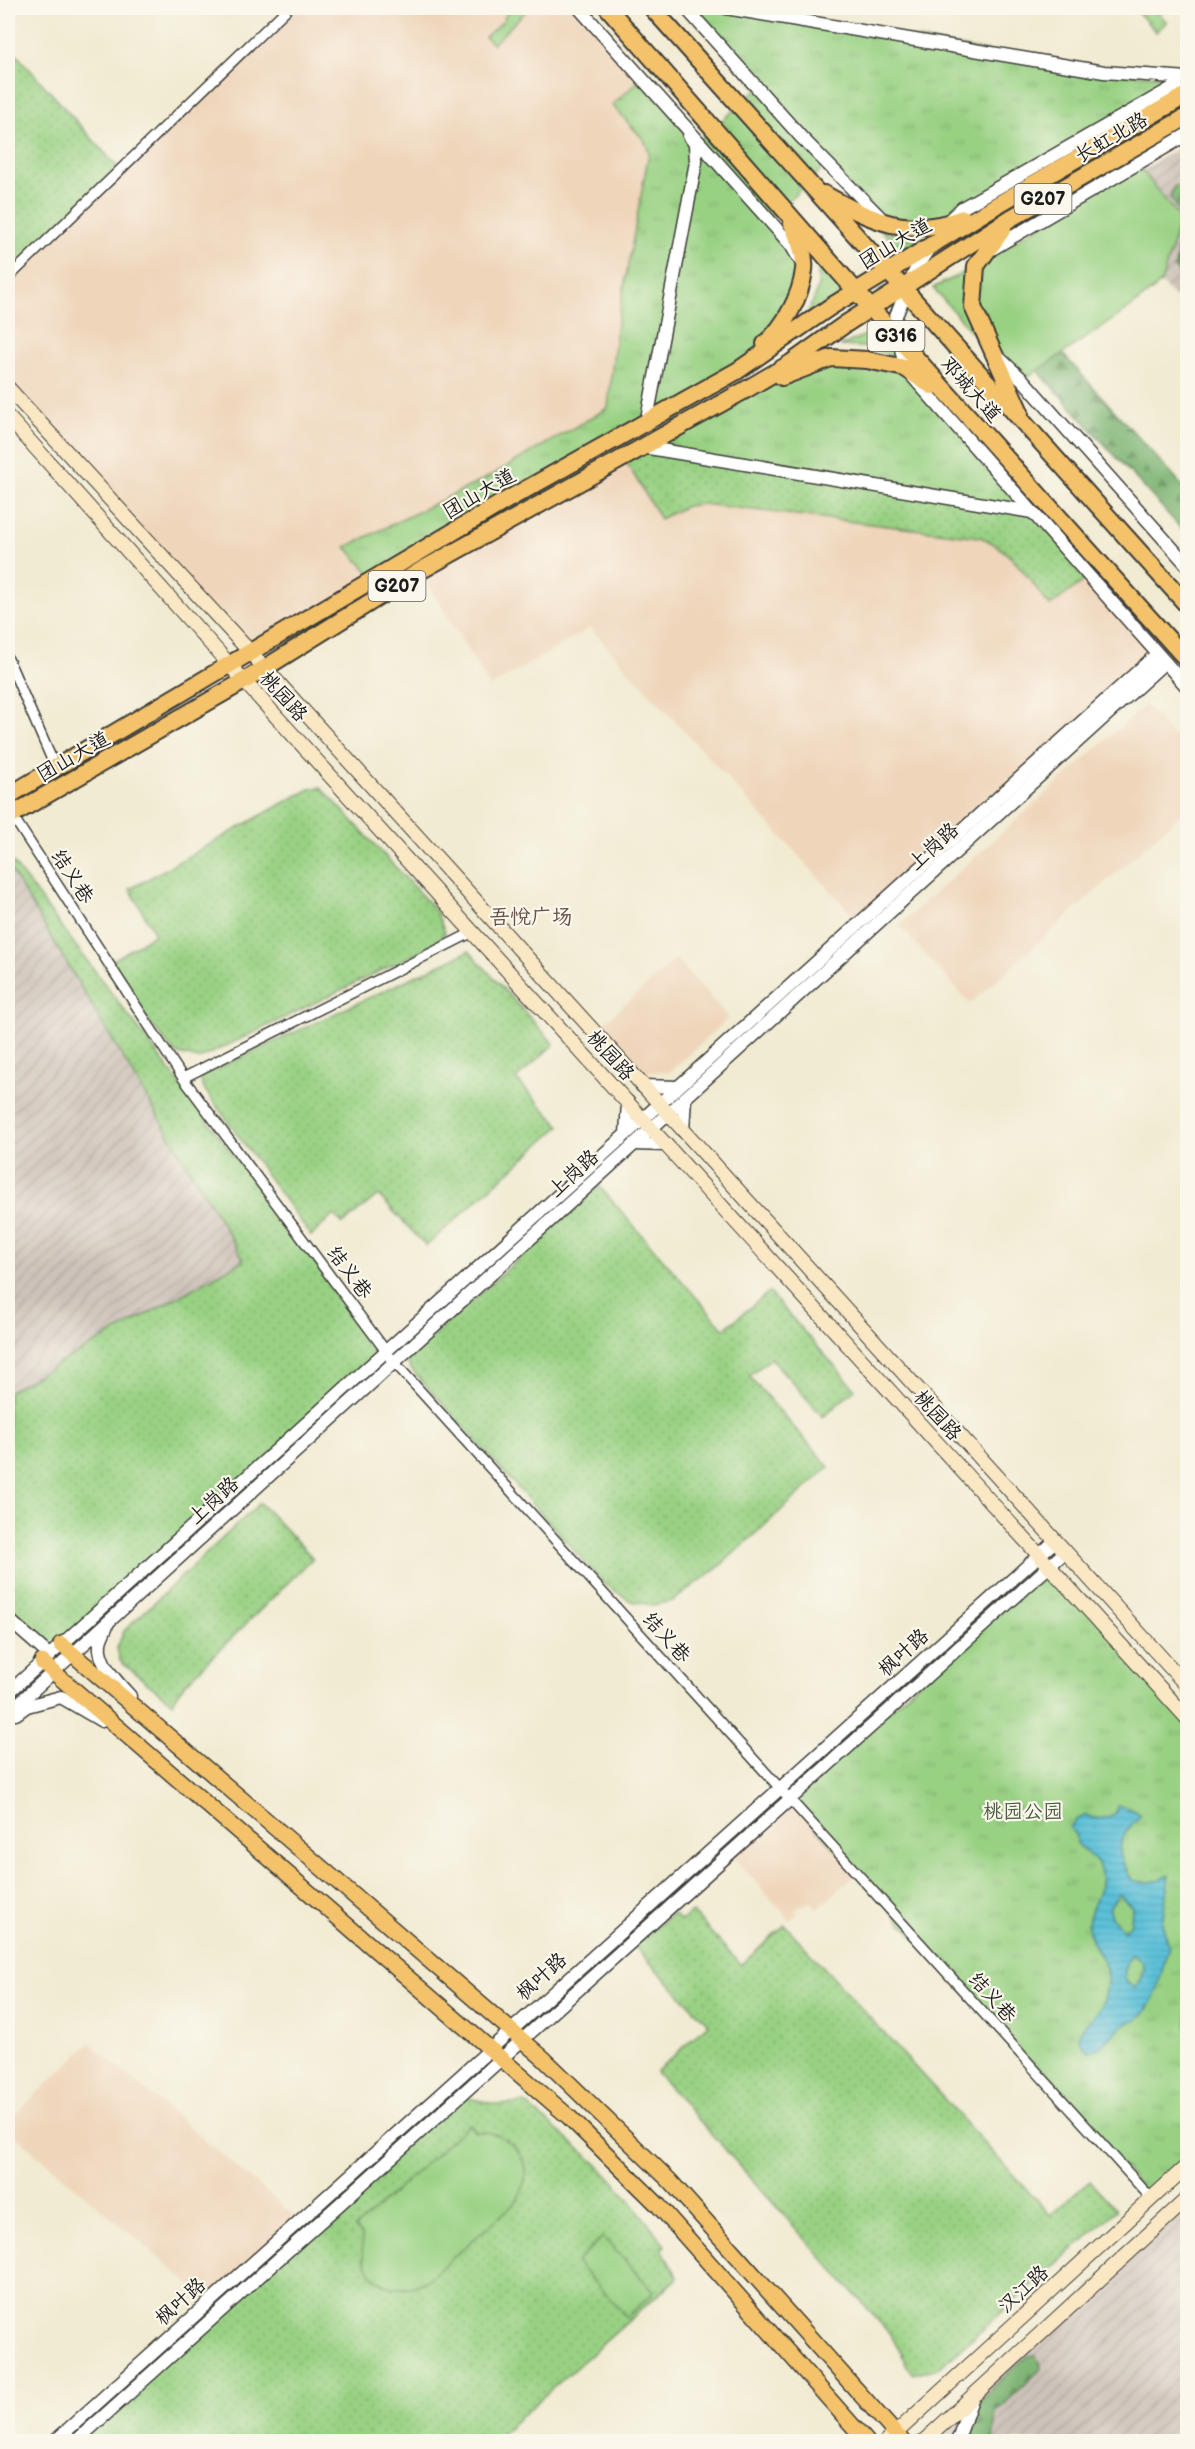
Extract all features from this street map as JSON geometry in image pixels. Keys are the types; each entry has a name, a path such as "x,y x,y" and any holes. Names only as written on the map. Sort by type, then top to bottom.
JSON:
{"highway":[{"name":"邓城大道","path":"608,8 870,308 1188,661"},
{"name":"邓城大道","path":"652,8 1188,606"},
{"name":"长虹北路","path":"968,224 1188,94"},
{"name":"长虹北路","path":"902,288 1011,218 1188,116"},
{"path":"813,188 856,212 888,223 916,229 944,226 997,205"},
{"path":"731,374 773,337 793,307 805,268 799,239 785,210"},
{"path":"1011,218 976,266 973,307 1028,429"},
{"name":"团山大道","path":"8,796 505,501 646,424 731,374 856,291 968,224"},
{"name":"团山大道","path":"10,816 265,669 420,571 791,363 902,288"},
{"path":"747,389 831,358 867,360 905,368 955,402"}],"main road":[{"name":"桃园路","path":"8,388 1188,1686"},
{"name":"桃园路","path":"8,417 244,681 1188,1719"},
{"path":"56,1657 163,1732 543,2058 670,2181 895,2438"},
{"path":"56,1657 142,1749 500,2060 569,2117 658,2205 867,2442"},
{"name":"汉江路","path":"895,2438 1188,2165"},
{"path":"923,2442 1188,2198"}],"street":[{"path":"8,278 288,8"},
{"path":"579,8 791,246 805,268"},
{"path":"686,8 801,138 888,223"},
{"path":"726,8 1104,72 1188,78"},
{"path":"1188,78 962,208 944,226 917,266 895,318 905,368 1188,688"},
{"path":"646,424 696,162 695,144 677,117"},
{"path":"985,252 1188,134"},
{"path":"991,351 1023,380 1188,566"},
{"path":"643,447 1032,512"},
{"name":"上岗路","path":"8,1713 56,1657 386,1351 647,1124 1161,658"},
{"path":"8,659 56,769"},
{"name":"结义巷","path":"10,816 183,1078 394,1362 1151,2198"},
{"path":"183,1078 473,932"},
{"path":"642,1086 681,1093 682,1131"},
{"path":"628,1102 630,1139 666,1145"},
{"name":"上岗路","path":"8,1693 108,1622 394,1362 630,1139"},
{"name":"枫叶路","path":"75,2442 790,1799 1044,1561 1055,1541"},
{"name":"枫叶路","path":"54,2442 780,1788 1044,1561 1065,1552"},
{"path":"8,1619 56,1657"},
{"path":"108,1622 99,1645 104,1661 115,1680 163,1732"},
{"path":"8,1720 27,1706 61,1697 142,1749"},
{"path":"957,2442 973,2396"}],"shaded area":[{"path":"288,8 579,8 677,117 646,424 251,653 8,388 8,278"},
{"path":"1187,143 1187,291 1174,297 1161,283 1180,219 1142,170"},
{"path":"643,447 1032,512 1157,654 860,923 590,628 490,687 420,571"},
{"path":"1145,705 1174,736 1187,724 1187,809 970,1004 899,925"},
{"path":"8,865 244,1260 8,1392"},
{"path":"676,959 729,1018 669,1072 640,1071 600,1027"},
{"path":"790,1799 857,1873 818,1909 810,1901 795,1910 798,1913 790,1920 729,1853"},
{"path":"90,2043 299,2220 210,2301 13,2134 8,2126 8,2121"},
{"path":"1187,2198 1187,2441 923,2441"}],"green space":[{"path":"509,8 529,8 493,44 485,37 503,21"},
{"path":"686,8 745,8 1104,72 1187,78 944,226 888,223 827,165 769,219 805,268 793,307 737,371 374,578 346,547 485,479 608,408 616,331 649,152 644,140 612,105 642,78 695,144 758,89"},
{"path":"1134,8 1161,8 1157,11 1167,22 1156,32"},
{"path":"8,45 120,170 8,278"},
{"path":"1137,164 1180,219 1161,283 1130,308 1023,380 991,351 973,307 976,266"},
{"path":"1174,186 1187,186 1187,282 1175,268 1186,224 1170,197"},
{"path":"881,230 914,239 938,237 904,255"},
{"path":"816,252 847,291 805,317 818,286 819,271"},
{"path":"969,270 965,304 976,337 933,288"},
{"path":"882,328 913,363 866,347 840,346"},
{"path":"1063,354 1187,491 1187,535 1037,370"},
{"path":"831,358 905,368 1032,512 643,447 747,389"},
{"path":"643,447 1032,512 1089,577 1050,606 1010,557 991,542 980,537 703,504 686,506 660,519 624,458"},
{"path":"321,787 436,911 445,933 434,945 199,1059 175,1053 104,966 155,934 130,889 283,803 310,789"},
{"path":"8,856 387,1358 56,1657 8,1610 8,1392 244,1260 8,865"},
{"path":"469,951 554,1044 516,1079 560,1126 426,1246 378,1195 343,1224 334,1215 311,1236 202,1086 201,1076"},
{"path":"599,1186 724,1329 769,1292 855,1389 823,1417 771,1358 749,1376 829,1467 721,1565 673,1601 652,1605 631,1601 604,1584 406,1361"},
{"path":"260,1503 313,1558 183,1686 172,1703 120,1661 117,1648 124,1631"},
{"name":"桃园公园","path":"1049,1566 1187,1719 1187,2165 1151,2198 790,1799"},
{"path":"692,1912 741,1965 785,1925 1050,2215 1090,2181 1117,2210 940,2367 913,2374 890,2334 656,2072 708,2024 634,1946 673,1913 681,1921"},
{"path":"460,2096 499,2105 525,2103 596,2163 625,2194 666,2246 662,2249 678,2277 493,2441 75,2442"},
{"path":"469,2124 476,2132 485,2132 503,2139 517,2151 525,2168 523,2189 520,2195 514,2204 426,2281 408,2288 386,2285 372,2274 367,2265 363,2256 362,2235 355,2228"},
{"path":"603,2237 654,2292 627,2317 576,2262"},
{"path":"1034,2355 1040,2362 1041,2369 996,2412 993,2441 963,2441 970,2416 986,2394 1027,2356"}],"water":[{"path":"1117,1805 1141,1815 1127,1831 1120,1846 1122,1861 1132,1880 1151,1882 1169,1875 1162,1924 1169,1945 1156,1994 1146,2011 1137,2019 1122,2026 1101,2047 1089,2051 1079,2039 1079,2034 1101,2006 1107,1979 1104,1963 1093,1943 1088,1926 1102,1879 1097,1863 1076,1843 1076,1836 1070,1828 1075,1820 1086,1815 1101,1818 1116,1813","holes":["1119,1894 1132,1907 1131,1923 1124,1931 1110,1915 1110,1906","1132,1955 1141,1961 1144,1970 1135,1988 1128,1983 1125,1976 1127,1960"]}],"district":[{"name":"吾悦广场","path":"531,917"}]}
